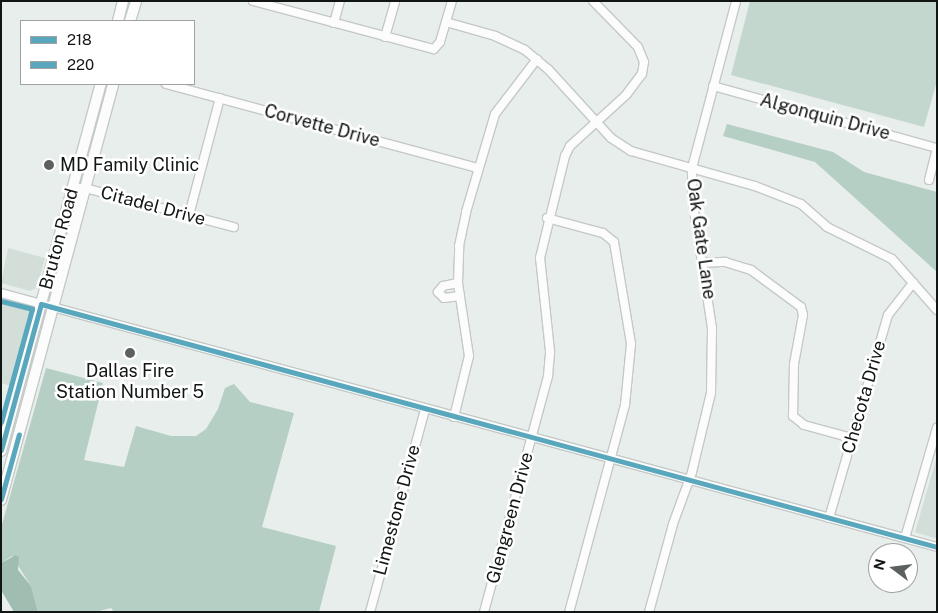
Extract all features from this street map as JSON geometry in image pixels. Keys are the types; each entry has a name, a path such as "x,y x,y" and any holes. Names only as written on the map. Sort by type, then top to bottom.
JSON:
{"main road":[{"path":"118,20 123,1"},
{"path":"130,20 136,1"},
{"name":"Bruton Road","path":"1,453 101,85"},
{"name":"Bruton Road","path":"1,500 113,85"},
{"path":"1,453 13,457"}],"street":[{"path":"253,1 282,5 334,23 434,49 440,42 452,1"},
{"path":"334,23 340,1"},
{"path":"386,37 395,1"},
{"name":"Oak Gate Lane","path":"649,612 673,524 690,480 705,426 713,371 712,328 693,204 692,168 736,1"},
{"name":"Glengreen Drive","path":"484,612 544,395 550,351 540,265 548,218 568,151 638,83 644,62 638,47 597,3"},
{"path":"446,22 502,39 537,59 611,138 631,151 792,199 827,226 892,259 937,310"},
{"path":"454,417 469,356 458,283 461,232 477,168 495,114 537,59"},
{"name":"Corvette Drive","path":"170,85 477,168"},
{"name":"Algonquin Drive","path":"713,86 937,148"},
{"path":"189,215 220,98"},
{"path":"929,180 937,148"},
{"name":"Citadel Drive","path":"73,188 85,188 234,227"},
{"path":"548,218 603,233 611,238 617,252 630,353 625,405 569,612"},
{"path":"703,262 725,262 751,270 801,307 803,314 794,364 793,416 804,425 852,438"},
{"path":"458,283 443,286 438,292 444,298 460,296"},
{"name":"Checota Drive","path":"829,518 888,315 913,283"},
{"path":"1,293 937,547"},
{"name":"Limestone Drive","path":"370,612 425,408"},
{"path":"905,538 937,428"}],"shaded area":[{"path":"750,1 937,1 937,81 924,127 731,75"},
{"path":"727,124 833,152 864,172 937,192 937,272 815,162 723,136"},
{"path":"8,248 45,258 37,288 30,291 1,283"},
{"path":"1,303 30,310 12,386 1,383"},
{"path":"46,368 103,383 84,460 124,467 136,426 171,436 196,436 206,429 218,409 225,388 234,384 250,402 294,413 262,527 336,546 319,612 114,612 111,608 95,612 38,612 31,586 12,556 1,563 1,528"},
{"path":"937,456 937,539 915,532"},
{"path":"16,555 19,557 18,570 31,586 38,612 14,612 1,590 1,563"}],"transit line":[{"name":"220","path":"1,301 32,309 1,422"},
{"name":"218","path":"1,450 41,304 937,547"},
{"name":"218","path":"1,499 19,434"}],"place":[{"name":"MD Family Clinic","path":"49,165"},
{"name":"Dallas Fire Station Number 5","path":"130,353"}]}
